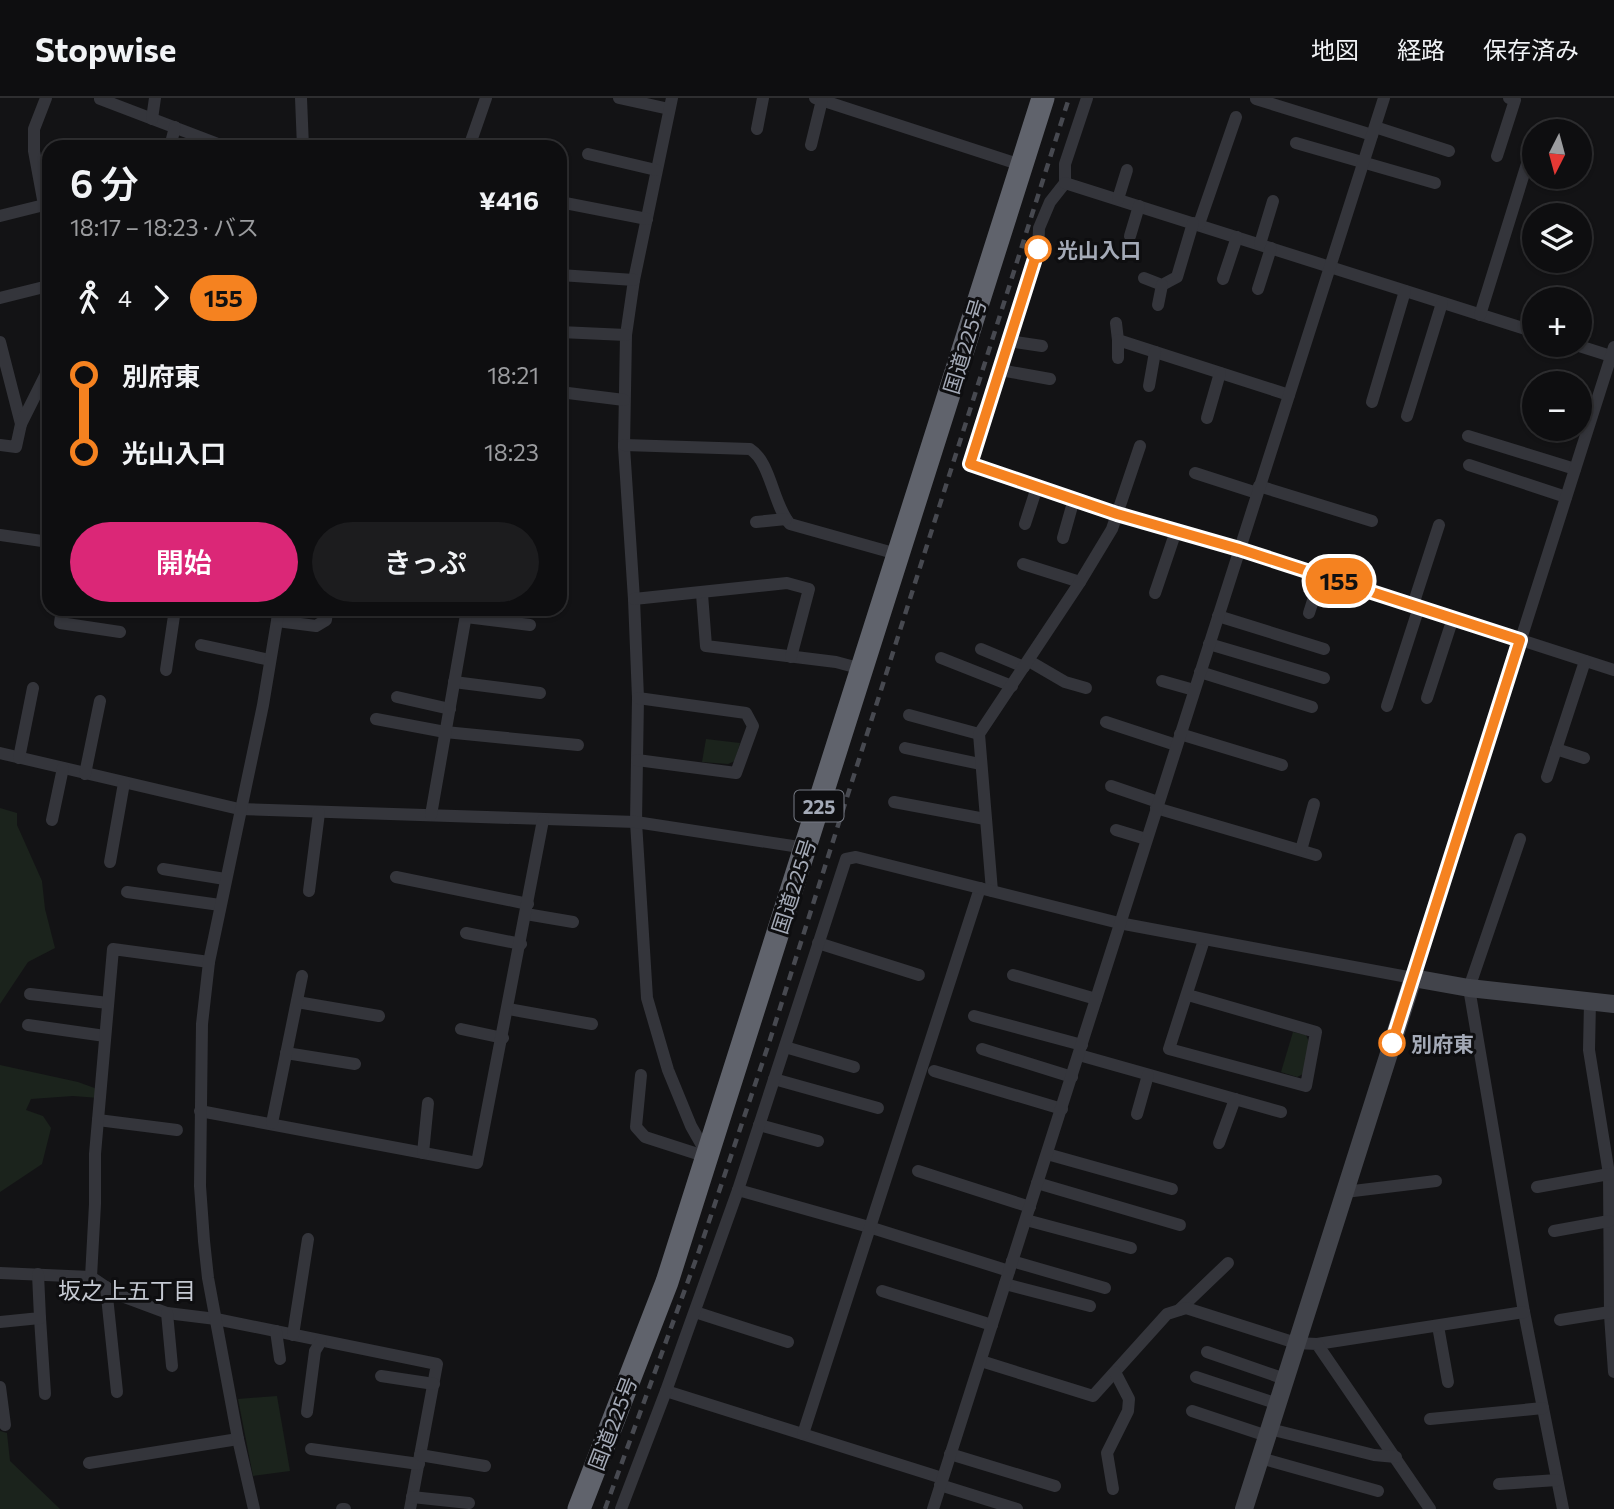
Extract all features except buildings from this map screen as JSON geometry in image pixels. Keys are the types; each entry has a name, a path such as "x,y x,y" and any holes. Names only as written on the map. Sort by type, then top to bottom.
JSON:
{"highway":[{"name":"国道225号","path":"579,1509 667,1282 1043,98"}],"street":[{"path":"42,194 34,151 34,129 47,98"},
{"path":"152,119 155,98"},
{"path":"301,98 303,140"},
{"path":"472,140 486,98"},
{"path":"619,98 671,103 634,279 626,335 624,445 638,698 636,822 646,998 668,1070 691,1126 708,1157"},
{"path":"757,129 763,98"},
{"path":"1087,98 1065,164 1065,183 1050,202 1040,228 1038,254 970,464 1117,514 1239,549 1614,670"},
{"path":"933,1509 1384,98"},
{"path":"1497,156 1515,100 1509,98"},
{"path":"100,99 208,140"},
{"path":"811,145 819,99 1021,165"},
{"path":"1256,99 1449,151"},
{"path":"1158,305 1163,285 1177,277 1236,117"},
{"path":"172,140 175,127"},
{"path":"1296,142 1435,183"},
{"path":"588,154 656,170"},
{"path":"1118,199 1127,170"},
{"path":"1480,314 1522,180"},
{"path":"1065,183 1522,328"},
{"path":"1258,289 1273,201"},
{"path":"567,203 647,219"},
{"path":"0,216 42,206"},
{"path":"1130,236 1139,206"},
{"path":"1223,279 1237,237"},
{"path":"567,275 634,279"},
{"path":"1144,278 1163,285"},
{"path":"0,298 42,288"},
{"path":"1372,402 1405,291"},
{"path":"1407,416 1442,303"},
{"path":"1116,323 1118,358"},
{"path":"567,332 626,335"},
{"path":"1118,340 1289,395"},
{"path":"1009,341 1042,346"},
{"path":"0,342 21,424"},
{"path":"1244,1509 1613,353 1592,348"},
{"path":"1149,386 1155,352"},
{"path":"1000,370 1050,379"},
{"path":"1207,418 1220,373"},
{"path":"0,445 16,447 21,424 42,382"},
{"path":"567,394 624,400"},
{"path":"1468,436 1575,469"},
{"path":"624,445 750,449 755,452 790,524 897,554"},
{"path":"803,1434 869,1227 986,890 985,819 979,734 1027,664 1112,529 1140,446"},
{"path":"1469,465 1566,497"},
{"path":"1195,473 1372,521"},
{"path":"1025,524 1037,487"},
{"path":"1063,538 1074,499"},
{"path":"756,523 786,520"},
{"path":"1387,706 1439,525"},
{"path":"1155,593 1176,531"},
{"path":"0,535 42,541"},
{"path":"1023,564 1080,582"},
{"path":"1309,613 1321,575"},
{"path":"634,599 787,583 809,589 790,657"},
{"path":"702,594 706,646 836,662 862,670"},
{"path":"1218,615 1324,649"},
{"path":"61,616 60,623 120,632"},
{"path":"166,670 174,616"},
{"path":"254,1509 238,1439 204,1241 200,1186 202,1015 209,962 278,616"},
{"path":"281,616 316,626 326,620 326,616"},
{"path":"431,815 465,616"},
{"path":"482,616 530,625"},
{"path":"1427,698 1452,618"},
{"path":"1209,643 1324,678"},
{"path":"201,645 270,660"},
{"path":"981,649 1086,688"},
{"path":"940,659 1012,686"},
{"path":"1546,776 1585,661"},
{"path":"1200,672 1312,707"},
{"path":"1161,681 1194,690"},
{"path":"454,682 540,693"},
{"path":"19,758 33,688"},
{"path":"397,697 450,709"},
{"path":"637,760 736,773 753,726 746,713 638,698"},
{"path":"85,774 100,701"},
{"path":"909,715 979,734"},
{"path":"376,719 445,732 578,745"},
{"path":"1106,722 1282,765"},
{"path":"905,748 980,764"},
{"path":"1556,748 1584,758"},
{"path":"0,754 239,809 636,822 806,848"},
{"path":"52,820 63,768"},
{"path":"110,862 124,783"},
{"path":"1111,786 1157,805 1316,855"},
{"path":"894,802 985,819"},
{"path":"1301,850 1314,804"},
{"path":"309,891 319,813"},
{"path":"200,1111 477,1163 544,820"},
{"path":"1116,830 1146,839"},
{"path":"1520,839 1469,988 1524,1312 1563,1509"},
{"path":"621,1509 738,1190 846,859 856,857 1119,923 1204,940 1469,988 1614,1004"},
{"path":"163,869 225,879"},
{"path":"396,877 418,888 527,909 573,922"},
{"path":"127,892 220,905"},
{"path":"466,933 521,944"},
{"path":"1188,995 1317,1031 1307,1086 1169,1049 1204,940"},
{"path":"818,943 919,975"},
{"path":"90,1277 98,1120 113,949 209,962"},
{"path":"1013,975 1096,999"},
{"path":"272,1123 302,976"},
{"path":"30,994 108,1003"},
{"path":"297,1002 379,1016"},
{"path":"1590,1002 1589,1050 1609,1174 1610,1312 1614,1372"},
{"path":"508,1009 592,1024"},
{"path":"974,1016 1081,1050 1148,1075 1280,1112"},
{"path":"28,1025 105,1036"},
{"path":"461,1029 503,1038"},
{"path":"785,1046 854,1068"},
{"path":"982,1049 1072,1077"},
{"path":"286,1053 355,1064"},
{"path":"933,1071 1062,1109"},
{"path":"641,1075 636,1127 645,1137 708,1157"},
{"path":"1137,1114 1148,1075"},
{"path":"774,1079 878,1108"},
{"path":"1219,1143 1235,1099"},
{"path":"423,1153 428,1102"},
{"path":"98,1120 177,1130"},
{"path":"759,1125 818,1141"},
{"path":"1047,1154 1167,1184"},
{"path":"918,1171 1028,1213 1131,1248"},
{"path":"1537,1187 1609,1174"},
{"path":"1345,1192 1436,1181"},
{"path":"1037,1183 1180,1225"},
{"path":"738,1190 869,1227 1009,1272 1090,1306"},
{"path":"1554,1231 1609,1221"},
{"path":"293,1335 308,1239"},
{"path":"1179,1310 1228,1263"},
{"path":"1009,1272 1105,1288"},
{"path":"0,1273 90,1277 116,1294 167,1313 216,1319 437,1364 411,1503 469,1503"},
{"path":"38,1274 46,1394"},
{"path":"106,1287 117,1392"},
{"path":"882,1291 992,1325"},
{"path":"981,1361 1093,1396 1167,1314 1186,1308 1296,1343 1317,1344 1524,1312"},
{"path":"695,1312 788,1342"},
{"path":"1560,1320 1610,1312"},
{"path":"167,1313 172,1366"},
{"path":"0,1322 40,1318"},
{"path":"1438,1326 1448,1382"},
{"path":"276,1331 280,1359"},
{"path":"307,1412 315,1351 321,1340"},
{"path":"1317,1344 1430,1509"},
{"path":"1206,1352 1285,1379"},
{"path":"1113,1489 1107,1453 1129,1410 1129,1399 1115,1372"},
{"path":"381,1376 434,1384"},
{"path":"1196,1377 1278,1404"},
{"path":"0,1390 5,1425"},
{"path":"666,1391 803,1434 1017,1509"},
{"path":"1430,1419 1543,1408"},
{"path":"1192,1411 1268,1432 1374,1455 1396,1457"},
{"path":"89,1463 238,1439"},
{"path":"311,1449 485,1466"},
{"path":"950,1454 1055,1486"},
{"path":"1260,1458 1378,1491"},
{"path":"1499,1484 1557,1480"}],"shaded area":[{"path":"706,739 740,743 735,761 728,764 702,762"},
{"path":"0,808 17,813 17,825 42,881 45,909 55,948 28,962 0,1004"},
{"path":"1293,1032 1306,1035 1309,1042 1303,1074 1297,1077 1281,1072"},
{"path":"0,1065 78,1082 100,1090 99,1098 73,1096 31,1099 26,1110 43,1116 51,1128 42,1164 0,1192"},
{"path":"277,1396 290,1471 253,1476 238,1399"},
{"path":"0,1431 7,1433 10,1461 60,1509 0,1509"}],"railway":[{"path":"605,1509 699,1251 768,1046 1069,98"}],"bus line":[{"name":"155","path":"1038,249 970,464 1117,514 1239,549 1520,640 1392,1043"}],"place":[{"name":"光山入口","path":"1038,249"},
{"name":"別府東","path":"1392,1043"}],"district":[{"name":"坂之上五丁目","path":"127,1290"}]}
